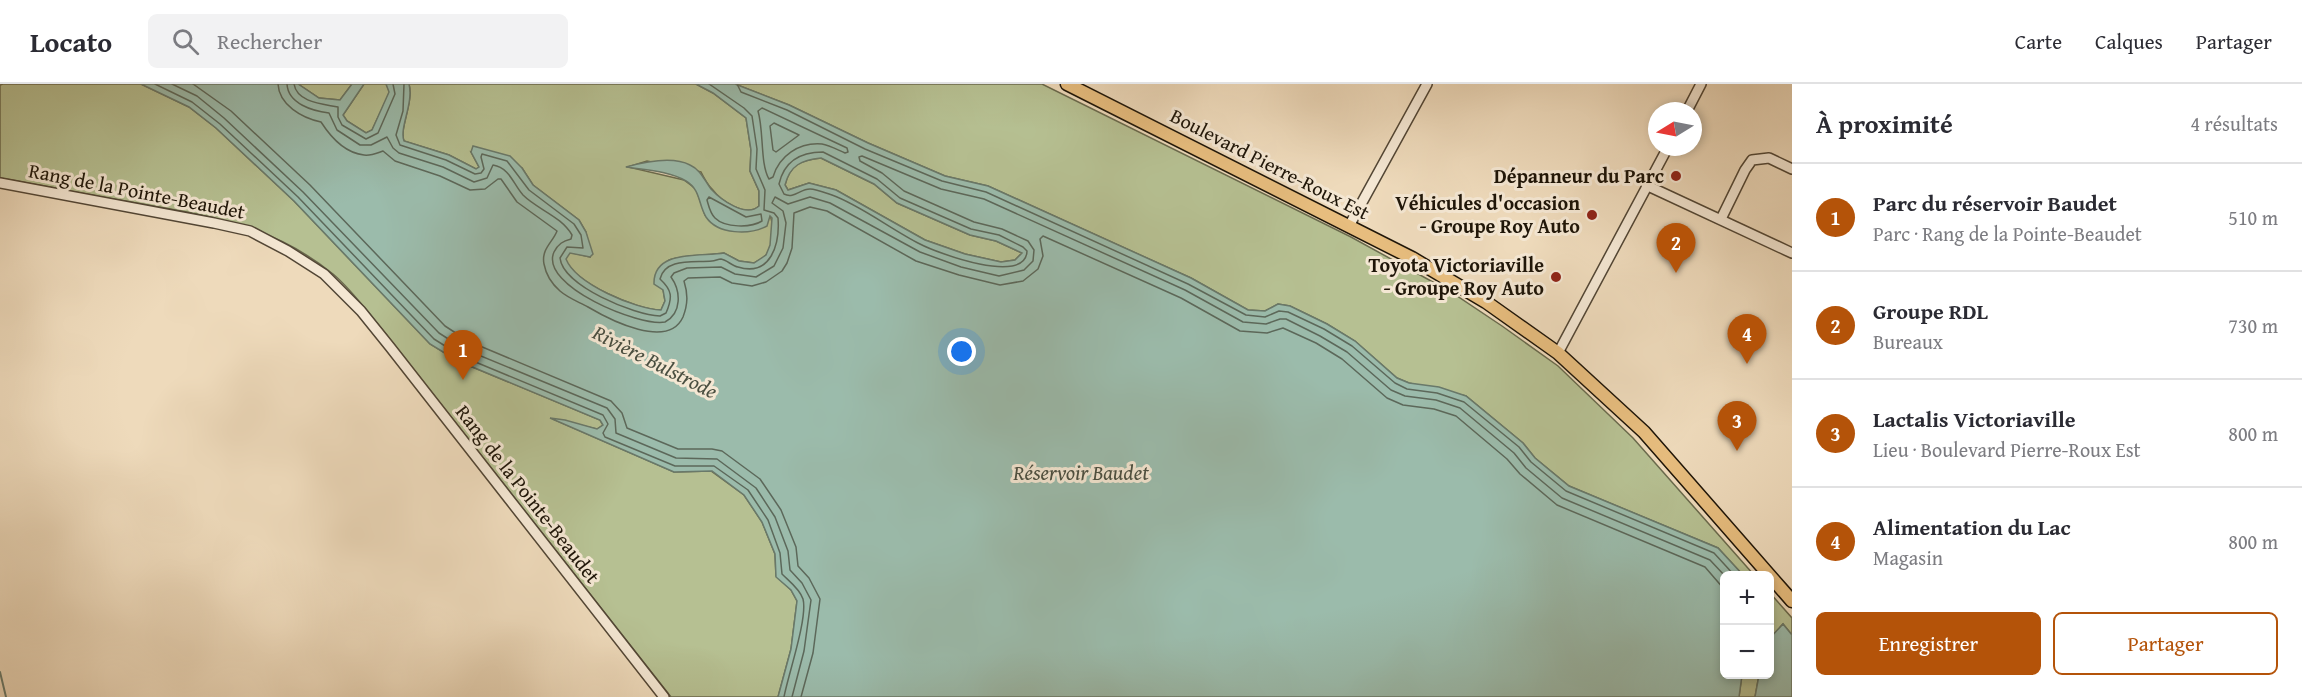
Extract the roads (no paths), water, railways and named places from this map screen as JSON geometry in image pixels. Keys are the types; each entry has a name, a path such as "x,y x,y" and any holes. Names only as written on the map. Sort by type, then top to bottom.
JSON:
{"main road":[{"name":"Boulevard Pierre-Roux Est","path":"1068,84 1412,258 1486,302 1558,353 1644,432 1792,601"}],"street":[{"path":"1349,226 1427,84"},
{"path":"1692,102 1701,84"},
{"path":"1558,353 1663,156"},
{"path":"1721,219 1752,160 1769,158 1792,169"},
{"name":"Rang de la Pointe-Beaudet","path":"0,183 250,231 288,250 324,274 349,298 390,347 664,697"},
{"path":"1648,186 1792,253"}],"water":[{"name":"Réservoir Baudet","path":"141,84 298,84 319,98 340,100 352,84 364,84 343,115 347,121 366,133 372,130 389,92 386,84 409,84 410,99 403,129 404,141 449,155 476,169 479,167 471,152 473,146 510,156 522,168 533,185 579,220 586,232 593,254 590,257 570,253 566,259 572,268 581,277 607,294 650,309 661,310 665,301 663,290 654,284 656,273 661,265 680,257 724,253 739,261 754,263 766,255 770,245 772,218 770,216 767,226 760,229 743,232 726,230 711,223 706,217 697,193 686,181 665,173 626,167 658,161 683,162 697,170 711,189 727,202 747,210 759,206 759,191 750,171 751,150 746,118 713,93 696,84 735,84 789,105 868,143 945,176 988,186 1191,278 1248,310 1265,311 1278,304 1290,306 1355,341 1397,378 1409,383 1439,387 1466,396 1523,443 1535,458 1569,486 1718,548 1739,571 1720,571 1720,679 1741,679 1739,697 778,697 791,649 797,601 791,590 776,577 775,554 762,522 744,495 712,471 674,472 550,418 597,429 603,425 600,420 458,361 430,344 294,201 216,128 189,107","holes":["821,158 874,184 897,203 970,235 996,241 1022,253 1015,260 1001,262 965,254 925,240 836,190 809,183 788,190 785,185 794,168 808,160"]},
{"path":"1783,624 1792,635 1792,697 1755,697 1758,679 1774,679 1774,634"}],"waterway":[{"path":"0,672 6,697"}],"place":[{"name":"Dépanneur du Parc","path":"1676,176"},
{"name":"Véhicules d'occasion - Groupe Roy Auto","path":"1592,215"},
{"name":"Groupe RDL","path":"1676,273"},
{"name":"Toyota Victoriaville - Groupe Roy Auto","path":"1556,277"},
{"name":"Alimentation du Lac","path":"1747,364"},
{"name":"Parc du réservoir Baudet","path":"463,380"},
{"name":"Lactalis Victoriaville","path":"1737,451"}],"water label":[{"name":"Rivière Bulstrode","path":"655,362"}]}
